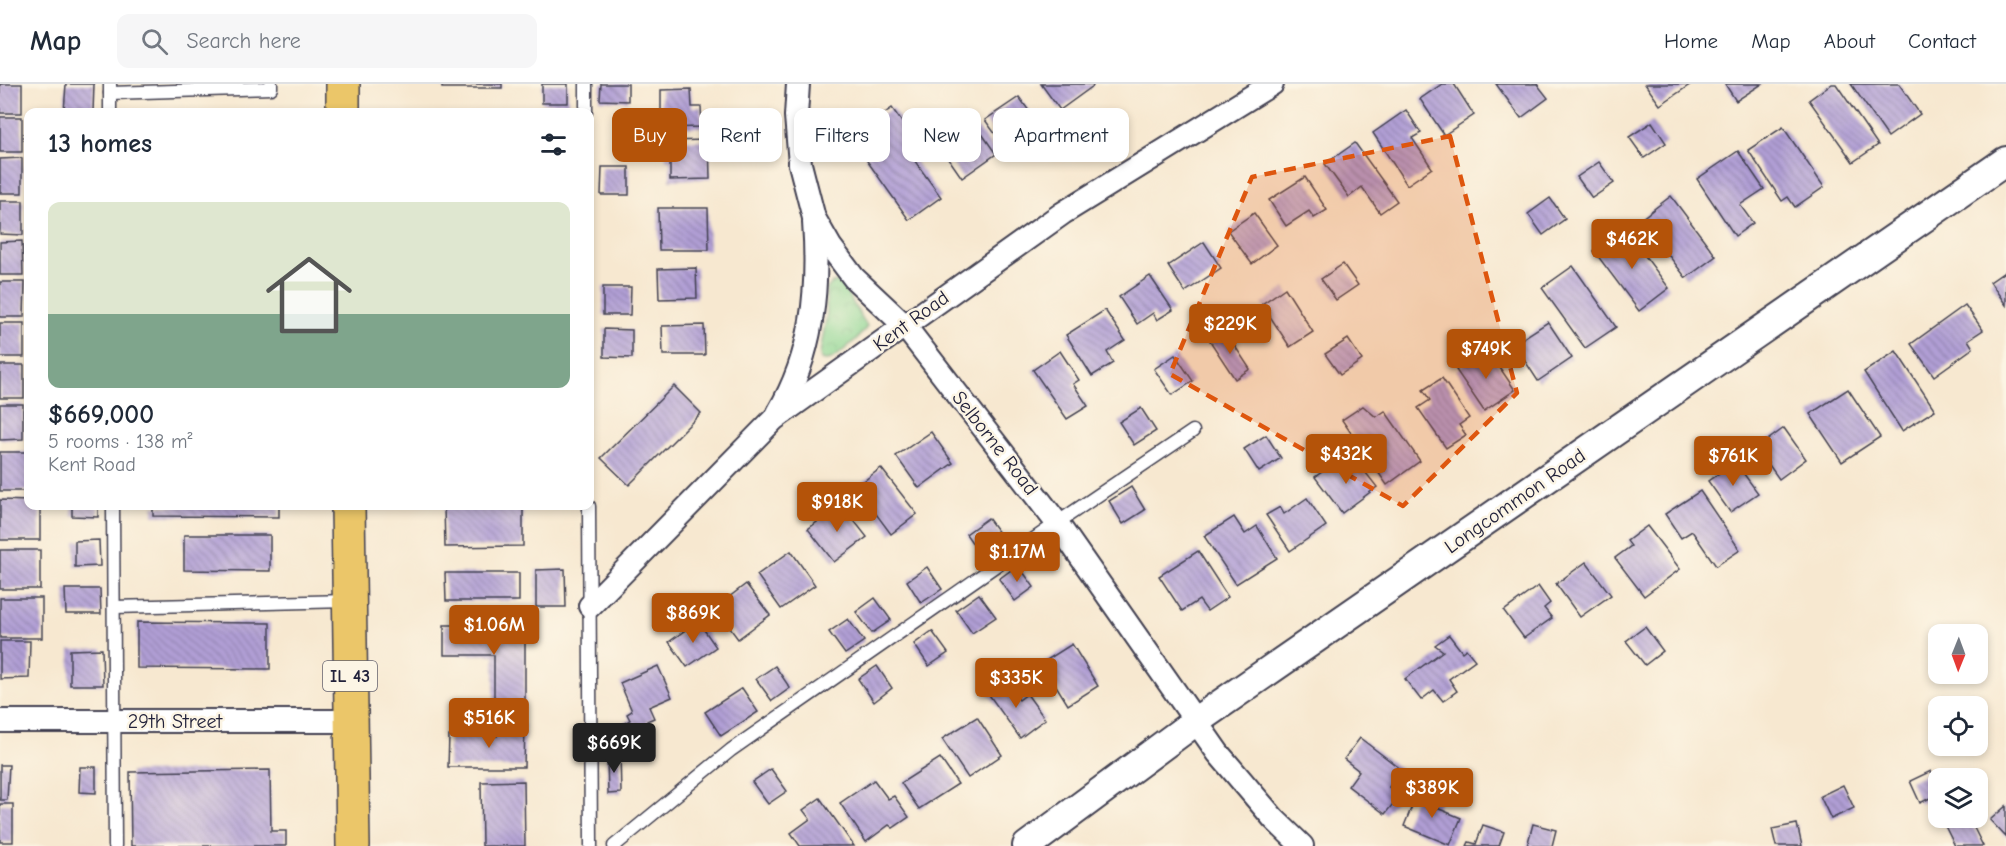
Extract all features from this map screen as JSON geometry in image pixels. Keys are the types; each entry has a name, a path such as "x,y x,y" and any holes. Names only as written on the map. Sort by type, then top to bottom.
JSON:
{"main road":[{"path":"343,84 343,108"},
{"name":"IL 43","path":"348,510 353,846"}],"street":[{"name":"Selborne Road","path":"774,419 791,391 809,338 817,275 814,218 800,165 796,116 798,84"},
{"name":"Kent Road","path":"590,606 774,419 1063,213 1272,84"},
{"name":"Longcommon Road","path":"1027,846 1196,721 2006,161"},
{"name":"Selborne Road","path":"814,218 830,246 854,278 904,326 1057,523 1218,753 1275,819 1302,846"},
{"name":"29th Street","path":"0,721 351,721"}],"lane":[{"path":"110,108 110,88 271,87 271,84"},
{"path":"586,84 586,108"},
{"path":"614,846 731,750 1193,431"},
{"path":"113,510 115,846"},
{"path":"589,510 591,846"},
{"path":"114,607 349,601"}],"highlighted area":[{"path":"1450,136 1517,393 1403,506 1170,374 1252,177"}],"green space":[{"path":"840,282 867,326 845,349 831,359 825,360 821,359 820,354 827,313 827,289 832,283"}],"building":[{"path":"0,84 22,84 22,113 0,113"},
{"path":"66,84 94,84 93,108 64,108"},
{"path":"442,84 502,84 502,88 442,88"},
{"path":"542,84 568,84 568,103 542,103"},
{"path":"601,84 628,84 628,101 600,100"},
{"path":"1041,84 1092,84 1093,86 1063,108 1059,108"},
{"path":"1442,84 1454,84 1474,115 1444,135 1420,99"},
{"path":"1496,84 1537,84 1548,98 1521,118"},
{"path":"1645,84 1691,84 1660,105"},
{"path":"1725,84 1762,84 1736,101"},
{"path":"1831,84 1836,84 1878,145 1853,162 1809,100"},
{"path":"1851,84 1899,84 1920,114 1888,137"},
{"path":"691,89 692,107 701,107 699,108 699,127 687,127 687,108 661,108 661,90"},
{"path":"1019,97 1027,108 1003,108"},
{"path":"892,108 902,122 902,162 916,162 941,197 909,220 868,162 890,162 890,109"},
{"path":"1406,110 1421,133 1412,138 1432,168 1407,185 1373,133"},
{"path":"993,115 993,131 985,120"},
{"path":"0,117 22,117 22,152 0,152"},
{"path":"1652,122 1666,143 1644,158 1629,137"},
{"path":"1783,127 1824,187 1795,207 1788,197 1782,201 1748,150"},
{"path":"981,132 993,150 993,156 962,178 951,162 981,162"},
{"path":"687,140 699,140 699,162 710,162 710,179 670,180 670,162 687,162"},
{"path":"1355,143 1397,201 1380,213 1362,187 1349,197 1325,164"},
{"path":"1738,151 1764,189 1740,205 1753,223 1735,236 1697,179"},
{"path":"22,158 22,193 0,193 0,159"},
{"path":"1599,162 1614,183 1592,198 1577,177"},
{"path":"602,167 629,167 629,195 601,195"},
{"path":"1305,177 1327,210 1314,218 1309,211 1286,226 1269,200"},
{"path":"1671,196 1716,256 1686,278 1641,219"},
{"path":"1550,198 1565,219 1543,235 1528,214"},
{"path":"0,201 23,201 23,235 0,234"},
{"path":"658,208 708,208 709,250 659,250"},
{"path":"1254,213 1277,245 1252,264 1228,231"},
{"path":"1624,228 1669,288 1639,311 1594,251"},
{"path":"22,241 23,275 0,275 0,242"},
{"path":"1204,242 1221,268 1185,292 1168,266"},
{"path":"1343,264 1358,285 1336,300 1321,279"},
{"path":"1573,266 1616,327 1585,348 1542,288"},
{"path":"696,268 697,298 659,299 658,269"},
{"path":"2006,271 2006,305 1990,282"},
{"path":"1150,276 1173,310 1157,320 1153,313 1137,324 1119,297"},
{"path":"0,282 24,282 24,317 0,317"},
{"path":"603,287 631,287 630,315 603,315"},
{"path":"1285,288 1313,332 1290,347 1262,304"},
{"path":"1965,305 1983,330 1968,340 1973,348 1934,376 1911,344"},
{"path":"1105,310 1125,340 1107,352 1113,363 1092,376 1066,335"},
{"path":"1548,322 1572,358 1538,381 1514,344"},
{"path":"0,323 24,323 24,357 0,357"},
{"path":"704,325 705,355 663,355 662,326"},
{"path":"604,329 632,330 632,358 604,357"},
{"path":"1225,331 1250,369 1235,379 1210,341"},
{"path":"1348,339 1362,360 1340,375 1325,354"},
{"path":"1487,349 1515,390 1484,411 1456,370"},
{"path":"1060,351 1079,380 1073,384 1088,406 1067,419 1033,370"},
{"path":"1896,351 1935,410 1902,431 1864,372"},
{"path":"1175,355 1193,381 1172,395 1154,369"},
{"path":"0,365 24,365 24,398 0,398"},
{"path":"1442,378 1469,418 1459,425 1466,435 1446,448 1418,408 1430,400 1423,390"},
{"path":"674,386 701,413 629,485 601,458"},
{"path":"1848,389 1880,437 1842,462 1810,414"},
{"path":"0,404 23,404 23,439 0,440"},
{"path":"1363,406 1376,417 1385,411 1420,461 1387,485 1342,420"},
{"path":"1141,408 1156,431 1134,445 1119,422"},
{"path":"1784,428 1806,459 1779,479 1757,448"},
{"path":"931,432 953,463 919,488 896,456"},
{"path":"1266,435 1281,458 1259,472 1244,449"},
{"path":"0,452 24,452 24,491 0,491"},
{"path":"1336,462 1346,474 1359,464 1377,487 1342,513 1315,477"},
{"path":"1735,462 1758,493 1730,512 1708,481"},
{"path":"881,468 917,514 891,534 856,487"},
{"path":"1131,487 1145,510 1123,524 1109,501"},
{"path":"1700,491 1740,550 1716,566 1692,531 1681,538 1665,514"},
{"path":"1307,498 1326,526 1290,551 1266,515 1280,507 1284,514"},
{"path":"0,500 24,501 24,510 40,510 40,540 0,540"},
{"path":"841,504 867,537 834,562 808,529"},
{"path":"72,510 98,510 98,517 72,516"},
{"path":"153,510 279,510 279,517 153,516"},
{"path":"444,510 523,510 523,546 445,547"},
{"path":"1234,517 1245,534 1257,526 1277,558 1236,584 1204,536"},
{"path":"988,518 1005,541 982,557 966,534"},
{"path":"1647,526 1680,569 1644,596 1615,558 1631,546 1627,541"},
{"path":"184,535 270,535 270,571 184,570"},
{"path":"99,540 100,566 75,567 75,541"},
{"path":"0,550 40,550 40,589 0,589"},
{"path":"791,551 815,585 781,609 757,575"},
{"path":"1198,551 1228,597 1207,611 1199,600 1182,611 1159,576"},
{"path":"1586,562 1611,595 1580,617 1556,584"},
{"path":"1018,565 1034,587 1015,601 999,579"},
{"path":"927,567 942,589 921,603 907,581"},
{"path":"565,569 566,607 536,607 536,570"},
{"path":"445,573 519,573 519,601 446,601"},
{"path":"746,584 770,615 738,639 715,608"},
{"path":"1538,586 1550,603 1544,608 1552,618 1524,638 1504,611"},
{"path":"65,589 100,589 101,614 66,614"},
{"path":"979,594 996,617 972,633 956,610"},
{"path":"0,598 42,598 42,638 0,638"},
{"path":"875,598 891,620 872,633 856,612"},
{"path":"848,619 864,641 845,654 829,632"},
{"path":"698,621 716,647 687,667 669,642"},
{"path":"137,622 270,623 270,669 137,668"},
{"path":"444,625 525,625 525,707 494,707 494,655 444,655"},
{"path":"1645,627 1663,651 1645,665 1626,641"},
{"path":"932,631 948,653 929,666 914,644"},
{"path":"1449,635 1462,652 1466,649 1475,660 1449,679 1457,691 1443,701 1434,690 1421,700 1405,679 1443,651 1435,645"},
{"path":"0,641 30,641 29,678 0,679"},
{"path":"1072,644 1098,686 1068,705 1042,663"},
{"path":"102,649 103,685 70,685 70,650"},
{"path":"658,666 672,697 649,707 654,718 647,721 649,728 627,738 621,725 630,720 627,714 632,711 620,683"},
{"path":"775,666 790,688 772,701 756,679"},
{"path":"877,666 892,688 874,702 858,679"},
{"path":"1004,680 1019,700 1027,694 1045,719 1020,738 987,692"},
{"path":"742,688 758,712 721,736 705,712"},
{"path":"977,717 1002,755 968,778 942,739"},
{"path":"497,725 525,725 524,767 448,767 449,736 497,736"},
{"path":"1360,738 1402,770 1389,787 1400,795 1385,814 1348,786 1359,771 1344,759"},
{"path":"620,752 621,793 608,794 607,757"},
{"path":"940,758 958,784 919,809 901,783"},
{"path":"0,765 9,765 7,800 0,800"},
{"path":"80,767 96,767 96,793 79,792"},
{"path":"771,769 787,791 768,804 752,782"},
{"path":"270,770 271,831 286,831 286,846 131,846 130,772"},
{"path":"1928,772 1928,799 1920,803 1910,781"},
{"path":"874,780 888,799 894,796 909,817 893,828 889,825 866,842 840,803"},
{"path":"524,781 525,846 482,846 481,782"},
{"path":"1843,785 1854,808 1831,819 1820,796"},
{"path":"1418,791 1440,800 1437,808 1461,818 1450,845 1404,826"},
{"path":"820,798 854,846 800,846 791,833 810,819 803,810"},
{"path":"0,804 13,804 13,842 0,842"},
{"path":"2006,806 2006,837 1990,820"},
{"path":"1533,824 1556,830 1552,846 1527,846"},
{"path":"1797,824 1802,846 1776,846 1772,829"},
{"path":"1483,825 1504,832 1499,846 1467,846 1469,842 1476,844"},
{"path":"1946,828 1974,828 1983,846 1955,846"}]}
